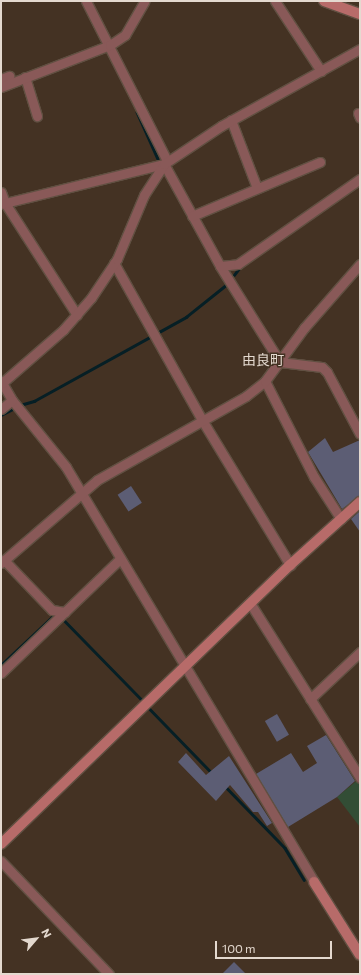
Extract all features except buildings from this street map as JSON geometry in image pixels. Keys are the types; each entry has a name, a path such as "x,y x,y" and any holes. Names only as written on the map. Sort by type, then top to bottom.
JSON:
{"street":[{"path":"86,1 110,45 192,216 220,266 280,362"},
{"path":"1,87 110,45 125,35 145,1"},
{"path":"275,1 321,71"},
{"path":"324,1 360,14"},
{"path":"3,203 166,163 231,120 360,49"},
{"path":"25,78 37,116"},
{"path":"231,120 257,188"},
{"path":"192,216 320,162"},
{"path":"166,163 144,195 114,263 77,315 42,350 2,382 12,400 66,467 184,668 360,955"},
{"path":"220,266 238,264 360,179"},
{"path":"1,192 3,203 77,315"},
{"path":"114,263 202,420 290,565"},
{"path":"65,612 52,610 3,562 81,492 202,420 246,396 265,381 304,328 360,264"},
{"path":"280,362 322,367 327,372 360,434"},
{"path":"265,381 314,477 341,519"},
{"path":"1,409 12,400"},
{"path":"1,844 250,603 360,502"},
{"path":"1,673 120,559"},
{"path":"250,603 360,778"},
{"path":"310,698 360,652"},
{"path":"1,861 109,974"}],"green space":[{"path":"360,778 360,827 337,797"}],"waterway":[{"path":"137,112 158,159"},
{"path":"234,275 240,267"},
{"path":"20,405 34,401 186,317 226,285"},
{"path":"1,415 15,408"},
{"path":"24,538 29,533"},
{"path":"1,665 54,615 58,617"},
{"path":"62,618 144,702"},
{"path":"147,706 212,773"},
{"path":"225,786 285,848 304,880"}],"district":[{"name":"由良町","path":"263,360"}]}
